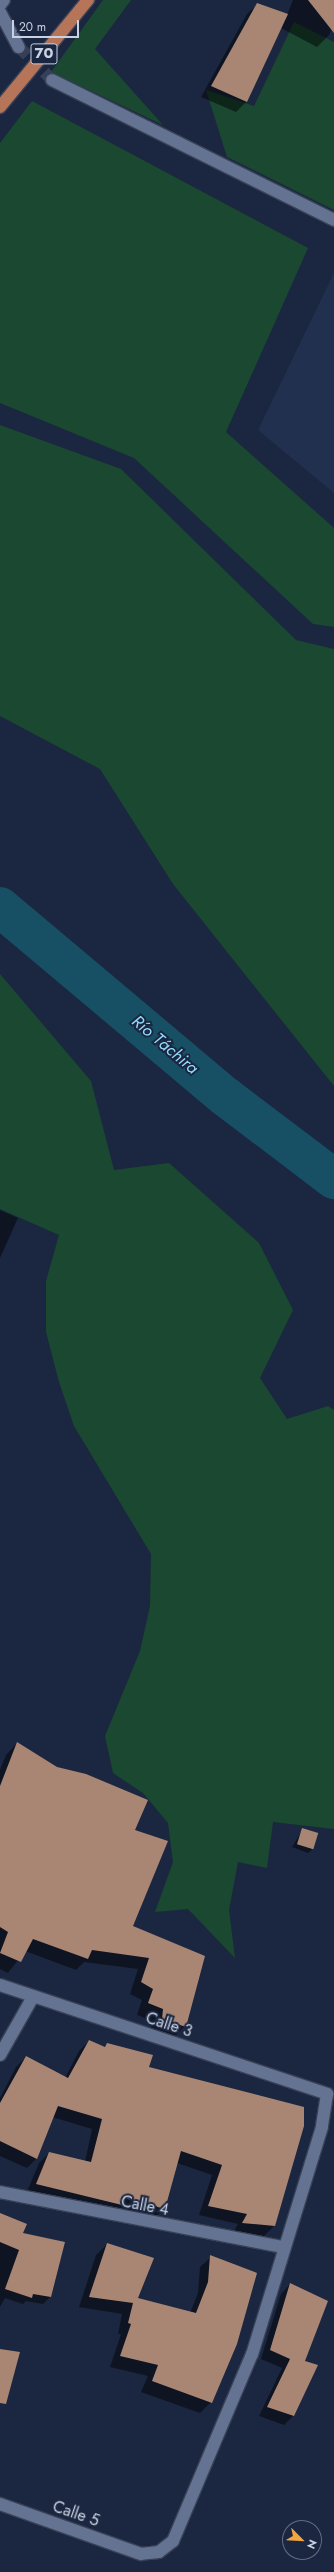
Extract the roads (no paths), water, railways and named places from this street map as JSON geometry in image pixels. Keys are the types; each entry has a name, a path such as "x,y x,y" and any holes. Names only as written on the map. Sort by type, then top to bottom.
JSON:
{"highway":[{"name":"70","path":"0,107 88,0"}],"street":[{"path":"0,5 4,0"},
{"path":"0,12 19,47"},
{"path":"52,80 334,220"},
{"name":"Calle 3","path":"0,1986 327,2094 322,2127 284,2247"},
{"path":"0,2055 33,1997"},
{"name":"Calle 4","path":"0,2192 284,2247"},
{"name":"Calle 5","path":"0,2504 141,2554 159,2552 173,2541 252,2354 284,2247"}],"waterway":[{"name":"Río Táchira","path":"0,907 226,1097 334,1179"}],"tunnel":[{"path":"19,47 52,80"}]}
